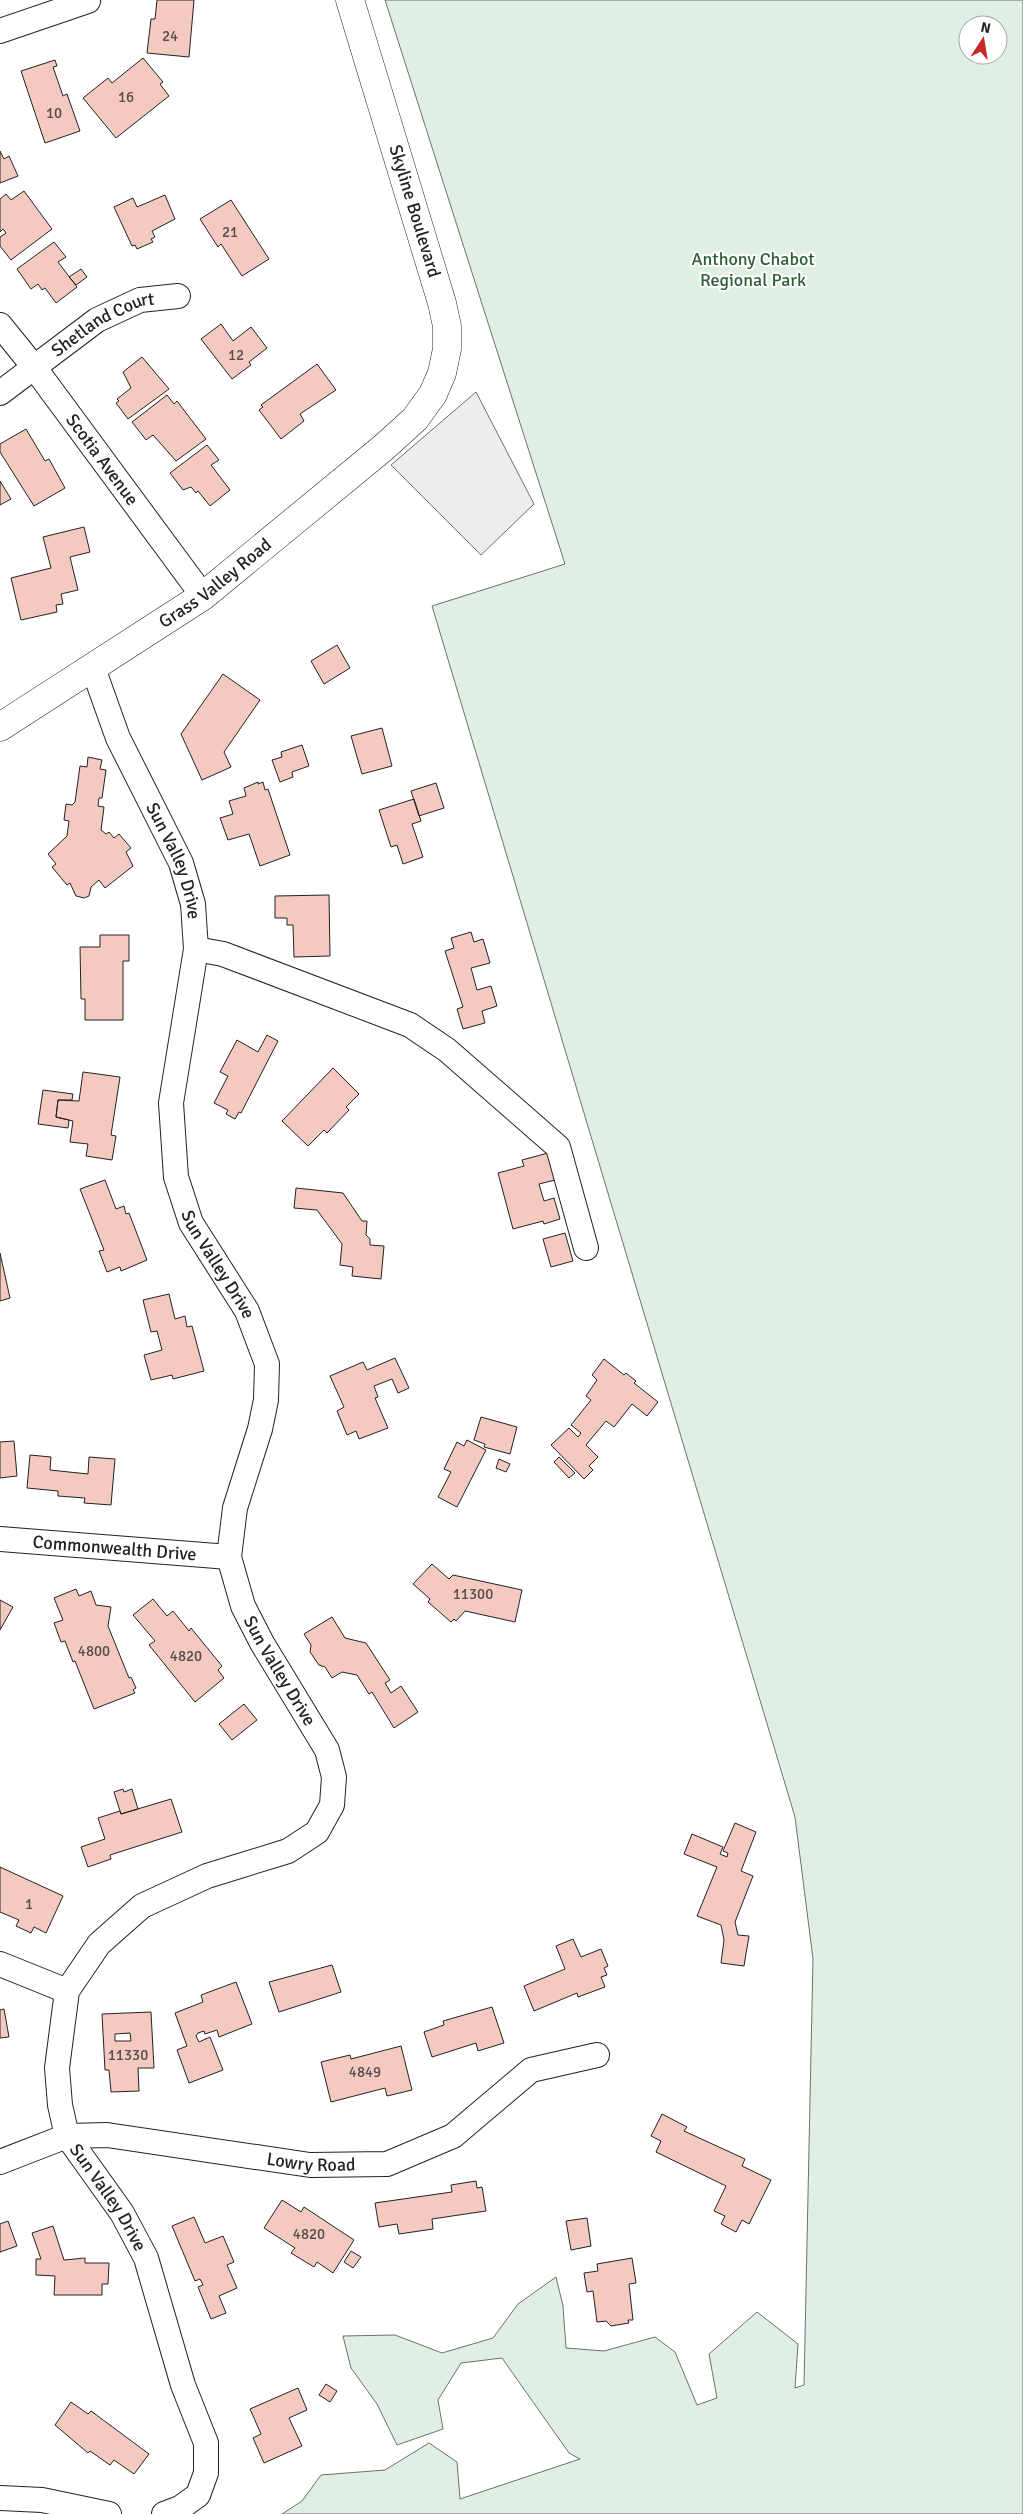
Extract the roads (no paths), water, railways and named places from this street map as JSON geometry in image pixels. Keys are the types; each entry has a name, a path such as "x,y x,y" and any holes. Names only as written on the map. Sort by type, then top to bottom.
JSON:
{"main road":[{"name":"Skyline Boulevard","path":"350,0 437,284 447,326 447,348 442,373 433,394 415,419"},
{"name":"Grass Valley Road","path":"0,728 203,596 383,448 415,419"}],"street":[{"path":"0,31 88,1"},
{"name":"Shetland Court","path":"0,393 97,320 140,300 178,296"},
{"name":"Scotia Avenue","path":"0,325 203,596"},
{"name":"Sun Valley Drive","path":"92,668 118,738 181,863 193,904 196,949 171,1103 176,1177 191,1223 247,1311 267,1364 266,1400 260,1429 234,1508 229,1557 243,1606 258,1636 327,1750 334,1777 332,1805 317,1832 288,1851 207,1876 142,1906 99,1944 67,1991 57,2068 60,2105 67,2136 122,2212 146,2258 183,2385 206,2443 206,2473 198,2495 180,2508 164,2514"},
{"path":"196,949 223,954 410,1025 447,1050 558,1147 586,1248"},
{"name":"Commonwealth Drive","path":"0,1539 229,1557"},
{"path":"0,1964 67,1991"},
{"name":"Lowry Road","path":"0,2162 67,2136 107,2136 310,2165 387,2164 453,2136 531,2070 597,2055"},
{"path":"0,2498 42,2500 109,2514"}],"park label":[{"name":"Anthony Chabot Regional Park","path":"753,269"}]}
